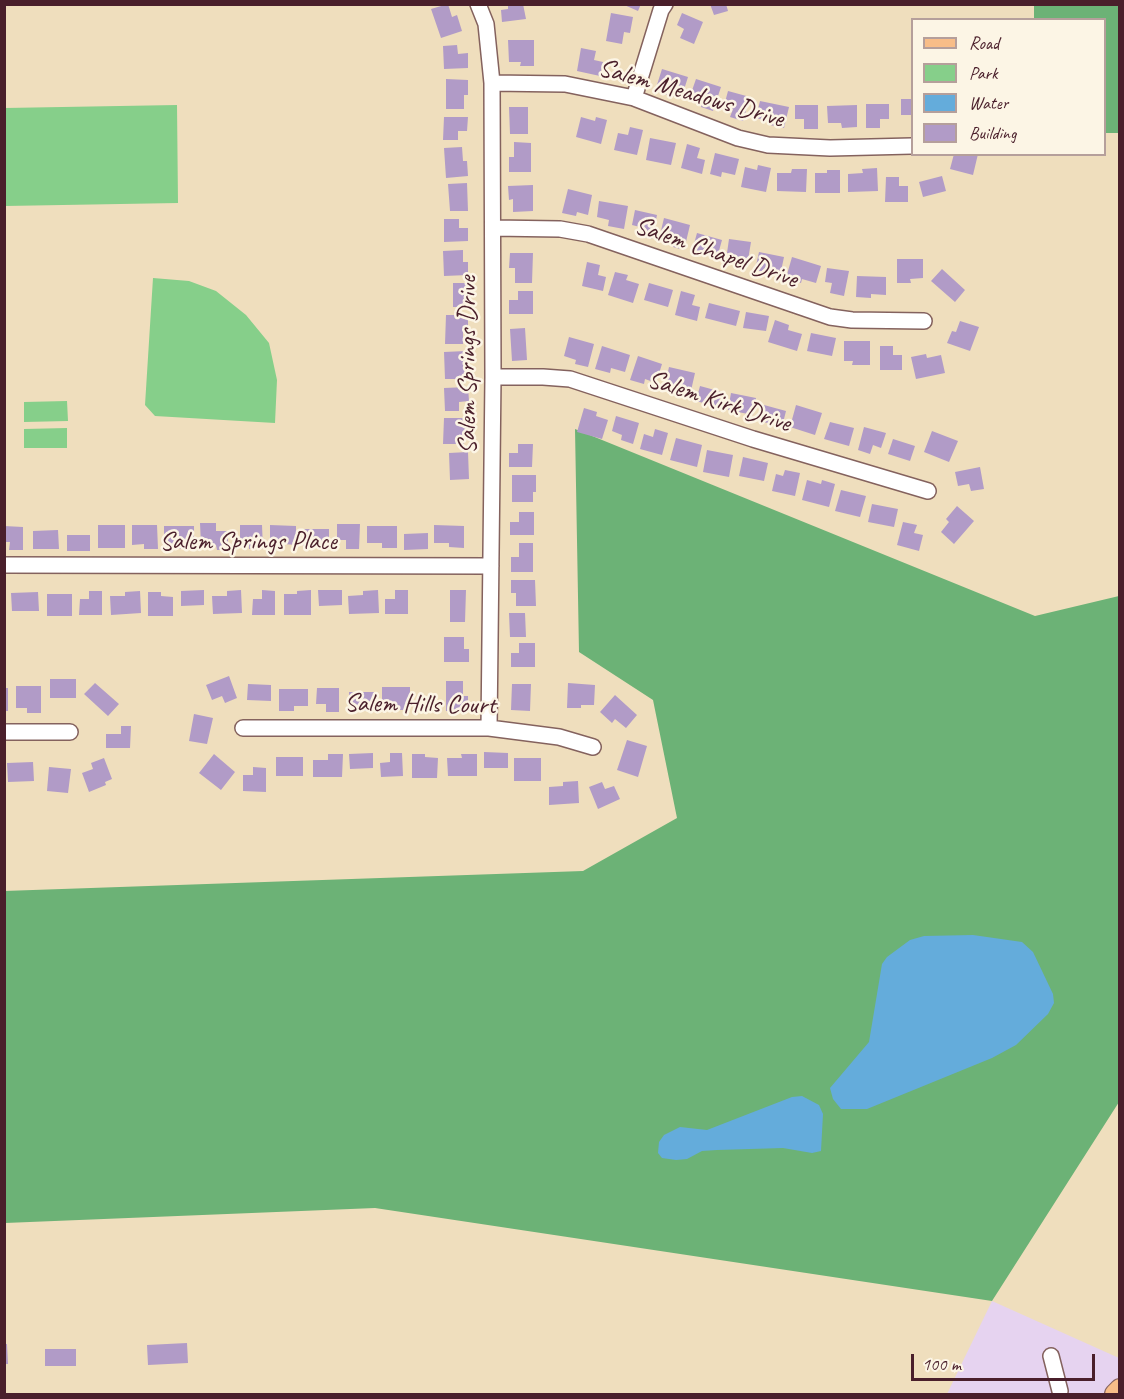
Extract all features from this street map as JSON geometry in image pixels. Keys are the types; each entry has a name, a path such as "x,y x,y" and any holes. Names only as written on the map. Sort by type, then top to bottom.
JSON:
{"main road":[{"path":"1115,1395 1119,1389"}],"street":[{"name":"Salem Springs Drive","path":"478,4 486,24 492,83 493,377 489,728"},
{"path":"634,98 661,10 665,4"},
{"name":"Salem Meadows Drive","path":"492,83 565,84 634,98 738,138 768,145 830,148 911,146"},
{"name":"Salem Chapel Drive","path":"493,228 560,229 588,234 830,317 852,320 924,321"},
{"name":"Salem Kirk Drive","path":"493,377 570,379 753,439 928,491"},
{"name":"Salem Springs Place","path":"4,565 491,566"},
{"name":"Salem Hills Court","path":"243,728 489,728 559,737 593,747"},
{"path":"4,732 70,732"},
{"path":"1051,1356 1060,1391"}],"shaded area":[{"path":"992,1301 1119,1358 1119,1394 947,1394"}],"green space":[{"path":"1034,5 1119,5 1119,133 1106,133 1106,18 1034,18"},
{"path":"177,105 178,203 5,206 5,108"},
{"path":"153,278 189,281 216,291 246,315 269,343 277,380 275,423 155,416 145,405"},
{"path":"67,401 68,421 24,422 24,402"},
{"path":"67,428 67,448 24,448 24,429"},
{"path":"575,429 1035,616 1119,596 1119,1102 992,1301 375,1208 5,1223 4,891 583,871 677,818 653,700 579,652"}],"water":[{"path":"973,935 1022,942 1033,952 1053,994 1054,1003 1048,1014 1016,1045 992,1058 867,1109 841,1109 833,1099 830,1088 869,1042 882,964 887,957 910,940 924,936"},
{"path":"802,1096 819,1105 823,1114 821,1151 812,1153 783,1148 717,1150 702,1151 687,1159 676,1160 662,1158 658,1153 659,1142 664,1135 680,1127 707,1130 792,1097"}],"building":[{"path":"448,4 452,17 457,15 462,31 441,38 431,9"},
{"path":"508,4 523,4 526,19 502,22 501,10 508,9"},
{"path":"622,4 641,4 638,11"},
{"path":"710,4 726,4 728,11 714,15"},
{"path":"611,13 633,17 630,33 624,32 622,44 606,41"},
{"path":"682,13 703,22 694,44 680,38 684,29 677,25"},
{"path":"508,40 534,40 534,66 520,66 521,62 509,62"},
{"path":"457,45 458,54 468,53 468,68 444,69 443,46"},
{"path":"581,48 596,51 594,60 603,62 600,76 577,71"},
{"path":"662,69 688,77 681,99 655,91"},
{"path":"446,79 468,80 468,95 464,95 464,109 446,109"},
{"path":"696,79 721,87 713,111 701,107 702,103 689,99"},
{"path":"728,91 750,97 743,121 730,117 733,109 724,106"},
{"path":"901,99 911,99 911,115 901,115"},
{"path":"760,101 789,107 784,128 770,125 770,122 756,118"},
{"path":"866,104 889,104 889,119 880,119 880,128 866,128"},
{"path":"795,105 818,105 818,129 804,129 804,119 795,119"},
{"path":"857,105 857,127 842,128 841,123 828,123 827,106"},
{"path":"509,107 528,107 528,134 510,134"},
{"path":"444,117 468,117 467,131 458,131 458,140 443,140"},
{"path":"581,117 595,121 596,117 607,120 601,144 576,137"},
{"path":"630,127 643,130 637,155 614,150 618,133 628,135"},
{"path":"650,138 676,143 671,165 646,160"},
{"path":"514,142 531,143 531,172 509,172 509,157 514,157"},
{"path":"687,144 700,148 697,158 705,160 702,174 681,168"},
{"path":"462,147 463,161 467,161 468,176 446,178 444,148"},
{"path":"715,153 739,159 735,175 722,172 721,177 710,174"},
{"path":"953,156 978,156 973,175 950,169"},
{"path":"758,165 771,168 766,192 741,187 745,167 757,170"},
{"path":"877,168 878,191 848,192 848,174 863,173 862,169"},
{"path":"792,169 807,169 806,192 777,191 777,173 791,173"},
{"path":"827,170 840,170 840,193 815,193 815,173 827,173"},
{"path":"942,176 946,191 923,197 919,182"},
{"path":"886,177 899,177 899,186 908,186 908,202 885,202"},
{"path":"467,183 468,211 450,211 448,184"},
{"path":"533,185 533,211 513,212 513,199 509,200 508,186"},
{"path":"568,189 592,195 588,215 577,212 576,216 562,213"},
{"path":"599,201 628,206 624,229 608,226 609,220 597,217"},
{"path":"635,210 657,215 652,239 638,236 640,227 632,225"},
{"path":"664,218 690,225 684,250 673,247 674,242 659,239"},
{"path":"444,219 459,219 459,228 468,228 468,241 444,242"},
{"path":"697,233 722,240 717,258 692,251"},
{"path":"729,239 751,242 747,266 733,264 734,254 727,253"},
{"path":"463,250 463,262 468,262 468,275 444,276 443,251"},
{"path":"759,252 784,257 780,276 755,270"},
{"path":"510,253 533,253 532,283 515,283 515,268 509,268"},
{"path":"792,257 821,266 816,283 802,279 801,283 786,278"},
{"path":"897,259 923,259 923,278 910,279 911,283 897,283"},
{"path":"587,262 600,265 598,275 606,277 603,291 582,286"},
{"path":"827,268 849,271 844,296 830,293 832,283 825,282"},
{"path":"942,269 965,290 955,302 931,281"},
{"path":"615,272 628,275 626,280 639,284 633,303 608,295"},
{"path":"857,276 886,277 886,295 871,294 871,298 856,297"},
{"path":"453,283 469,283 469,307 453,307"},
{"path":"649,283 673,290 668,307 644,300"},
{"path":"518,291 533,291 533,314 509,314 509,300 518,300"},
{"path":"681,291 695,295 692,305 700,307 697,321 675,315"},
{"path":"709,303 740,311 736,326 705,318"},
{"path":"746,312 769,316 766,331 743,328"},
{"path":"446,315 468,315 468,330 463,330 463,344 445,344"},
{"path":"775,320 789,325 788,330 802,334 797,351 768,342"},
{"path":"960,321 979,327 970,351 947,343 952,331 956,332"},
{"path":"525,328 527,360 512,361 510,329"},
{"path":"811,333 836,338 832,356 807,351"},
{"path":"569,337 594,344 588,367 575,364 576,360 564,356"},
{"path":"844,341 870,341 870,365 852,365 853,361 844,361"},
{"path":"602,346 630,355 625,372 611,368 610,373 595,369"},
{"path":"880,346 893,346 893,355 902,355 902,370 880,370"},
{"path":"466,351 467,379 445,379 444,352"},
{"path":"926,354 927,358 941,355 945,373 916,379 911,357"},
{"path":"638,356 662,364 656,383 645,379 644,384 630,380"},
{"path":"669,367 695,373 690,395 664,390"},
{"path":"700,386 722,392 718,407 696,401"},
{"path":"468,387 469,401 459,402 459,411 445,411 444,388"},
{"path":"731,393 756,398 753,415 728,410"},
{"path":"764,405 786,411 782,427 760,421"},
{"path":"796,405 822,413 815,435 790,427"},
{"path":"584,408 597,412 596,416 608,420 602,439 577,432"},
{"path":"616,416 639,423 633,444 621,440 622,435 612,431"},
{"path":"444,418 468,418 468,432 464,432 464,444 443,444"},
{"path":"830,422 854,428 849,446 824,439"},
{"path":"864,427 886,433 881,448 873,445 870,454 858,450"},
{"path":"655,429 668,433 662,455 640,449 644,434 653,437"},
{"path":"932,431 958,441 949,462 924,452"},
{"path":"676,438 702,445 697,467 670,460"},
{"path":"893,439 915,446 910,461 888,454"},
{"path":"518,444 533,444 532,467 509,467 509,453 518,453"},
{"path":"707,450 733,455 729,477 703,472"},
{"path":"468,452 469,479 450,480 449,453"},
{"path":"743,457 768,463 764,481 739,476"},
{"path":"980,467 984,489 971,491 969,484 958,486 955,472"},
{"path":"785,470 800,473 795,496 772,491 776,474 783,476"},
{"path":"512,475 536,475 536,492 533,492 533,502 512,502"},
{"path":"807,480 821,484 822,480 835,484 829,507 802,500"},
{"path":"841,490 866,496 860,517 835,511"},
{"path":"872,504 898,509 894,527 868,522"},
{"path":"957,506 974,521 954,544 941,532 949,522 946,519"},
{"path":"519,512 534,512 534,535 510,535 510,522 519,522"},
{"path":"903,522 917,525 914,533 923,535 919,551 897,545"},
{"path":"200,523 216,523 216,531 228,531 228,550 217,550 216,545 201,545"},
{"path":"337,524 360,524 359,549 346,549 346,540 337,540"},
{"path":"98,525 125,525 125,548 98,548"},
{"path":"132,525 157,525 158,549 144,549 144,544 132,545"},
{"path":"240,525 262,525 263,549 249,549 249,540 240,540"},
{"path":"270,525 296,526 296,545 284,544 284,549 270,548"},
{"path":"434,525 464,526 464,548 449,547 449,543 434,543"},
{"path":"4,526 23,527 23,550 9,550 10,542 4,542"},
{"path":"164,526 194,526 194,549 178,549 178,544 164,544"},
{"path":"367,526 397,526 397,548 382,548 382,543 367,543"},
{"path":"303,529 329,529 329,548 303,548"},
{"path":"58,530 59,549 33,549 33,531"},
{"path":"428,533 428,549 404,550 404,534"},
{"path":"67,535 90,535 90,551 67,551"},
{"path":"519,543 533,543 533,572 511,572 511,557 519,557"},
{"path":"511,580 535,580 536,606 516,606 516,593 511,593"},
{"path":"204,590 204,605 181,606 181,591"},
{"path":"241,590 242,613 213,614 212,596 227,596 227,591"},
{"path":"262,590 275,591 275,615 252,615 253,599 262,599"},
{"path":"311,590 311,615 284,615 284,594 297,594 297,591"},
{"path":"318,590 342,590 342,605 319,606"},
{"path":"378,590 379,613 349,614 348,596 363,595 363,591"},
{"path":"395,590 408,590 408,614 385,614 385,599 395,599"},
{"path":"450,590 466,590 465,622 450,622"},
{"path":"89,591 102,591 102,615 79,615 80,599 89,599"},
{"path":"140,591 141,613 111,615 110,596 125,596 125,592"},
{"path":"38,592 39,611 12,611 11,593"},
{"path":"148,592 161,592 161,596 173,597 173,616 148,616"},
{"path":"47,594 72,594 72,616 47,616"},
{"path":"509,613 525,613 526,637 510,637"},
{"path":"444,637 464,637 464,649 469,649 469,662 444,662"},
{"path":"519,643 535,643 535,667 511,667 511,653 519,653"},
{"path":"229,676 237,698 225,703 222,696 212,700 206,685"},
{"path":"50,679 76,679 76,698 50,698"},
{"path":"446,681 463,681 463,696 468,696 468,711 446,711"},
{"path":"95,683 119,704 108,716 84,694"},
{"path":"568,683 595,685 594,705 567,708"},
{"path":"248,684 271,685 271,701 247,700"},
{"path":"512,684 531,684 530,711 511,710"},
{"path":"16,686 41,686 41,713 27,713 27,708 16,708"},
{"path":"382,687 410,687 410,710 382,710"},
{"path":"4,688 8,688 8,711 4,711"},
{"path":"317,688 339,688 339,712 326,712 326,704 316,704"},
{"path":"279,689 308,689 308,706 294,706 294,711 279,711"},
{"path":"349,692 375,692 375,711 349,711"},
{"path":"615,695 637,715 626,728 615,719 612,723 600,712"},
{"path":"194,714 213,718 207,744 189,741"},
{"path":"121,726 131,726 130,748 106,748 106,734 121,734"},
{"path":"627,740 647,746 638,777 617,770"},
{"path":"484,752 508,753 508,768 484,768"},
{"path":"373,753 373,768 350,769 349,754"},
{"path":"390,753 402,753 403,776 381,777 380,763 390,762"},
{"path":"214,754 235,772 221,790 199,773"},
{"path":"328,754 343,754 342,777 313,777 313,760 328,760"},
{"path":"412,754 425,754 425,757 438,758 437,778 412,778"},
{"path":"461,754 477,754 477,776 448,776 447,758 462,758"},
{"path":"276,757 303,757 303,776 276,776"},
{"path":"104,758 112,779 105,782 106,785 89,792 82,773 93,769 91,763"},
{"path":"514,758 541,758 541,781 514,781"},
{"path":"33,762 34,781 8,782 7,763"},
{"path":"49,767 71,769 68,793 47,791"},
{"path":"253,767 266,768 266,792 243,791 243,775 253,775"},
{"path":"578,781 579,803 549,805 549,787 563,786 563,782"},
{"path":"602,782 605,789 614,786 620,799 598,809 589,787"},
{"path":"187,1343 188,1363 148,1365 147,1345"},
{"path":"4,1344 7,1344 8,1364 4,1364"},
{"path":"45,1349 76,1349 76,1366 45,1366"}]}
